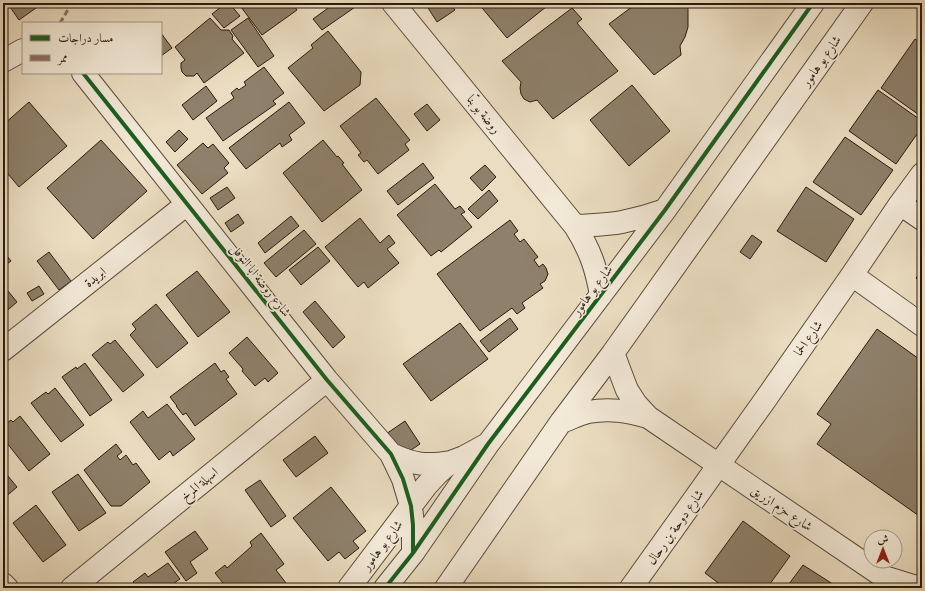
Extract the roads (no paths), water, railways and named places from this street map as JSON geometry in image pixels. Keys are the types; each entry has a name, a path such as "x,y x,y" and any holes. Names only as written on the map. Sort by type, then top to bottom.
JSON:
{"street":[{"name":"روضة بو بنّا","path":"392,3 575,226 585,242 592,259 601,295"},
{"name":"شارع بو هامور","path":"385,588 413,553 488,444 665,210 812,3"},
{"name":"شارع بو هامور","path":"446,588 561,422 613,353 862,3"},
{"path":"3,61 22,51"},
{"name":"شارع روضة ابا النوفل","path":"84,74 327,380 391,454 403,479 411,506 413,553"},
{"name":"شارع الحما","path":"718,465 922,174"},
{"name":"ابريدة","path":"3,350 187,204"},
{"path":"900,204 922,219"},
{"path":"575,226 621,222 643,218 665,210"},
{"path":"852,275 922,325"},
{"name":"شارع حزم ازريق","path":"613,353 627,390 636,404 648,417 884,577 913,586 922,587"},
{"name":"اسهلة المرخ","path":"72,588 327,380"},
{"name":"شارع حزم ازريق","path":"561,422 587,412 607,409 628,411 648,417"},
{"name":"شارع بو هامور","path":"349,588 426,486 437,474 451,462 488,444"},
{"name":"شارع روضة ابا النوفل","path":"391,454 420,464 436,465 451,462"},
{"name":"شارع دوحة بن رحال","path":"638,586 718,465"},
{"path":"3,584 7,588"}]}
